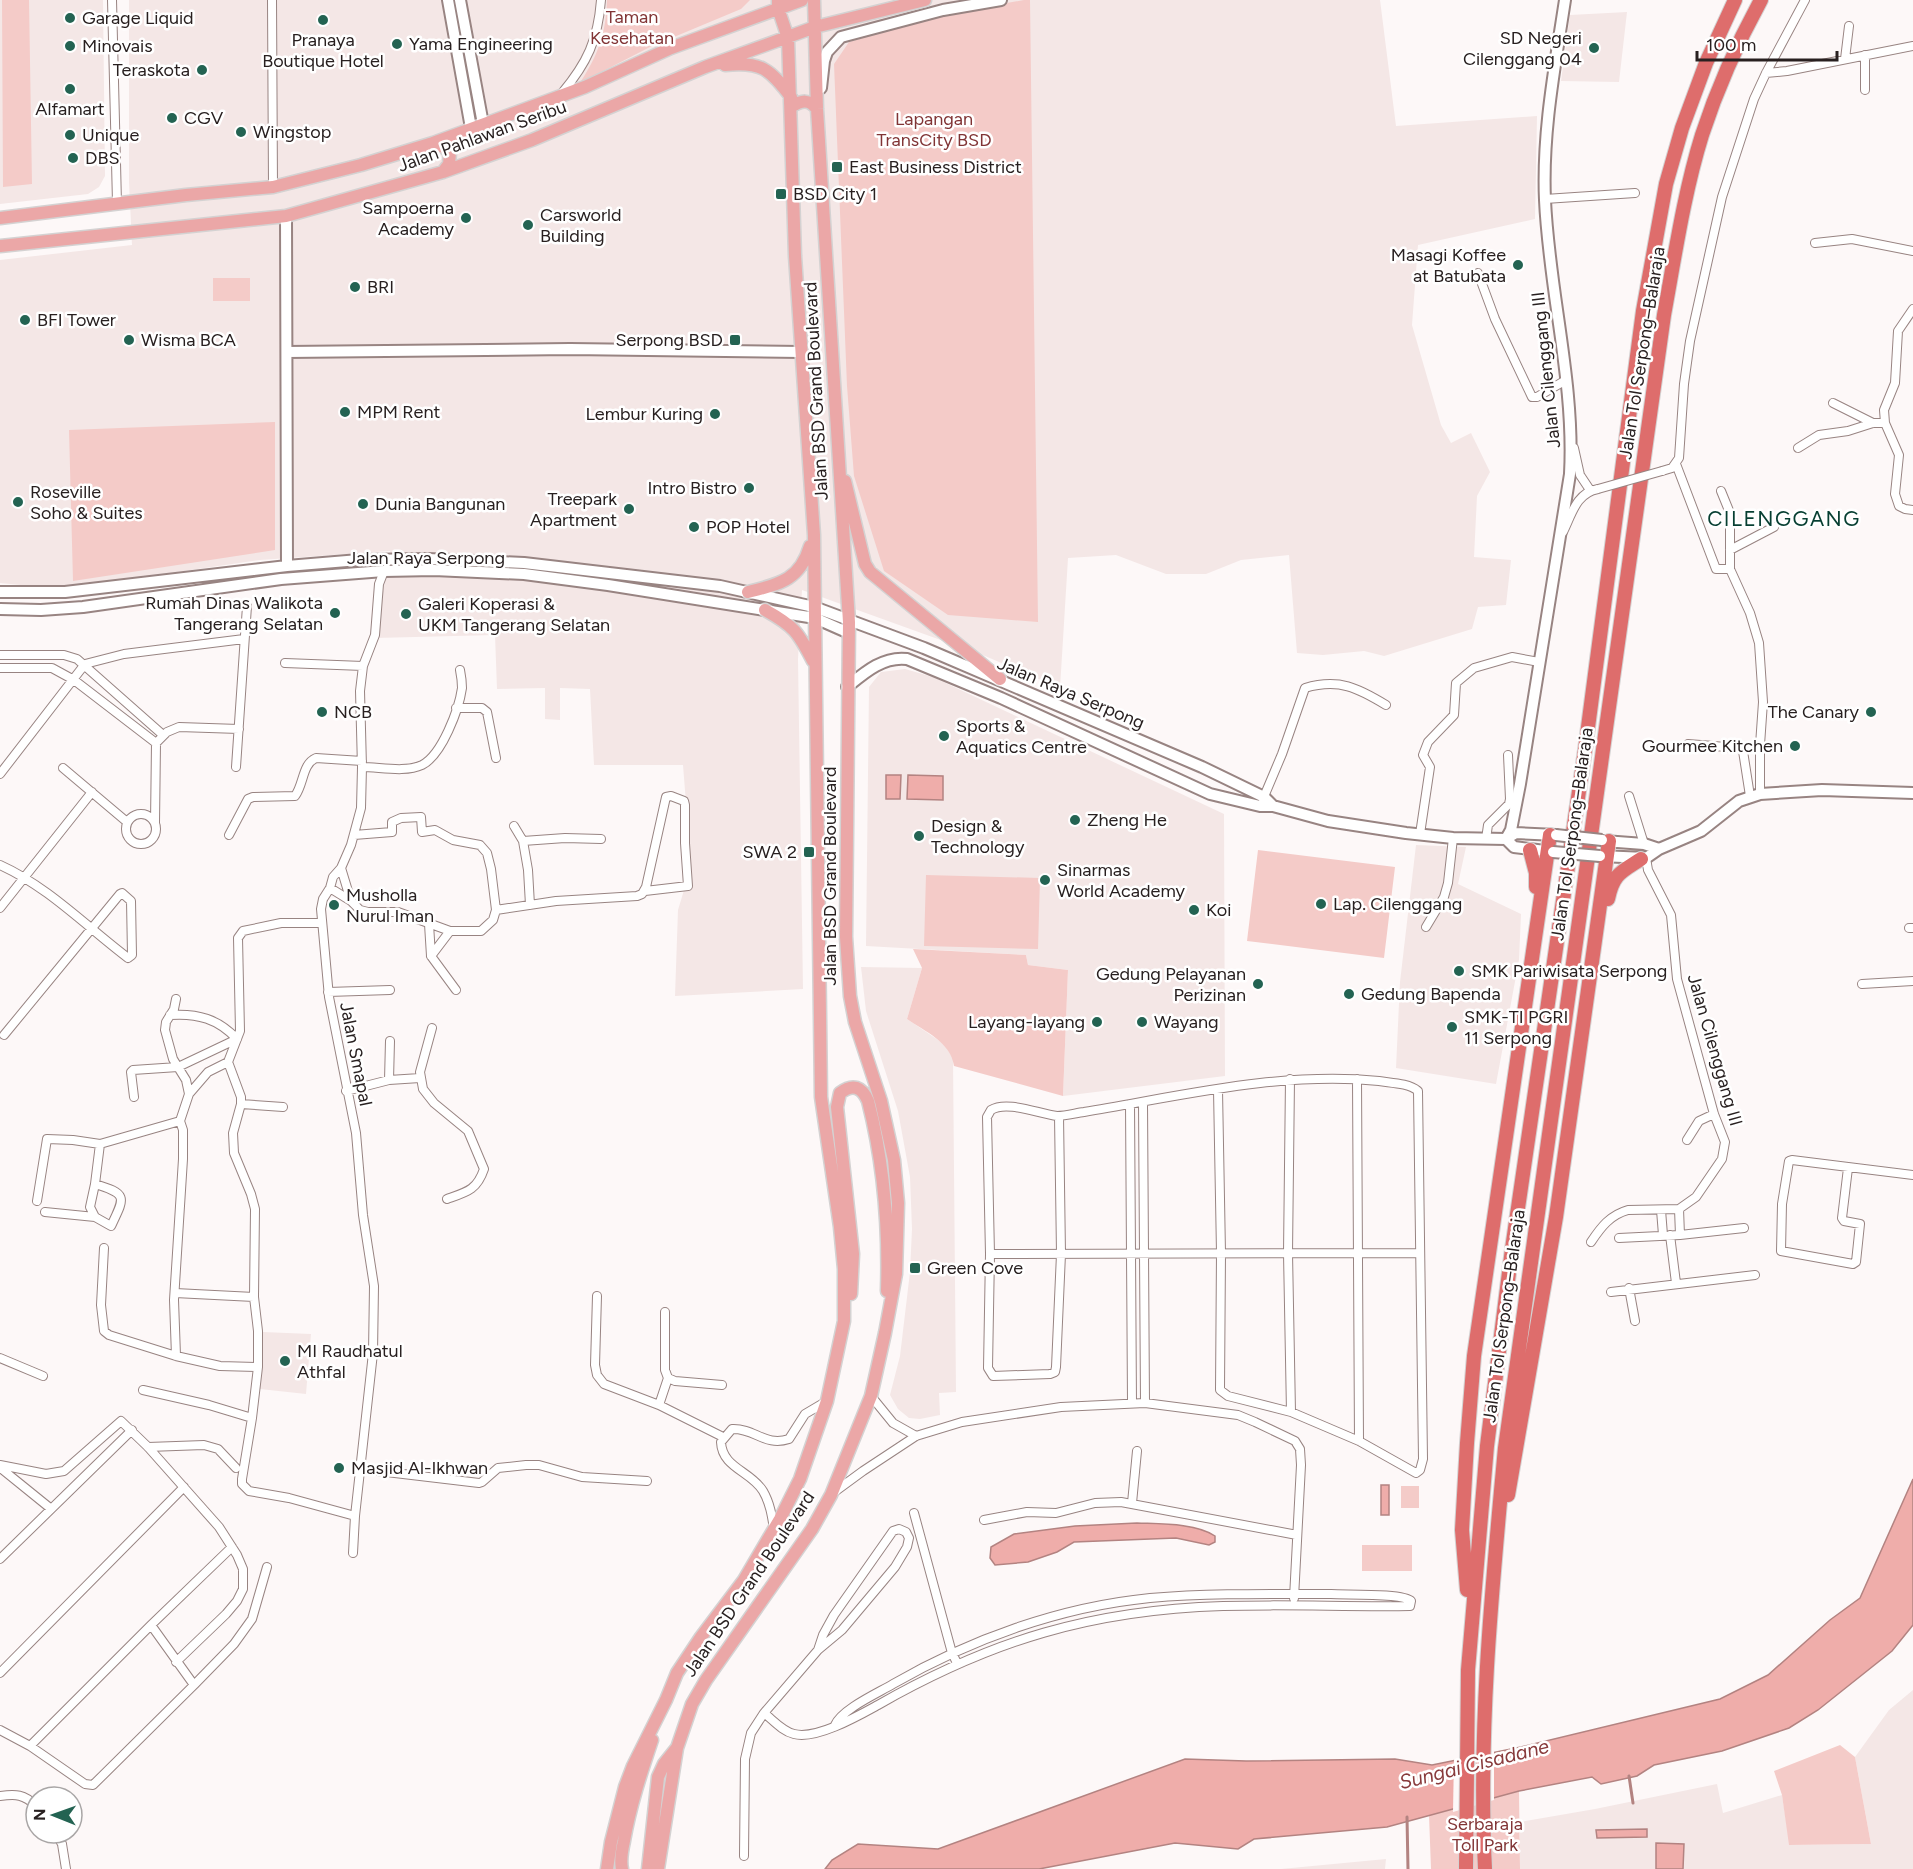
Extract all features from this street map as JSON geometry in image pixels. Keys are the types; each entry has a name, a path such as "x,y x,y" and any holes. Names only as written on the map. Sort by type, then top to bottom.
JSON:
{"highway":[{"name":"Jalan Tol Serpong–Balaraja","path":"1466,1869 1466,1730 1470,1628 1487,1446 1514,1237 1585,750 1643,311 1666,184 1682,128 1706,63 1735,0"},
{"name":"Jalan Tol Serpong–Balaraja","path":"1485,1869 1484,1730 1488,1625 1664,315 1688,190 1702,134 1726,71 1761,0"},
{"path":"1470,1628 1462,1530 1474,1356 1537,922 1553,835"},
{"path":"1510,1448 1556,1217 1592,960 1605,841"},
{"path":"1530,850 1536,873 1537,922"},
{"path":"1592,960 1600,940 1611,884 1617,874 1644,859"}],"main road":[{"path":"448,0 477,126"},
{"path":"460,0 477,126"},
{"name":"Jalan Pahlawan Seribu","path":"0,218 273,187 361,165 433,143 559,97 778,4 802,0"},
{"name":"Jalan BSD Grand Boulevard","path":"658,1869 677,1748 687,1716 698,1692 776,1583 812,1529 831,1495 871,1396 896,1274 898,1203 894,1160 881,1101 855,1022 848,980 846,936 849,627 817,114 814,0"},
{"name":"Jalan Pahlawan Seribu","path":"0,246 286,216 443,172 532,140 705,67 815,27 925,0"},
{"path":"817,114 824,61 830,47 841,37 943,10 1001,0"},
{"name":"Jalan Cilenggang III","path":"1506,839 1511,830 1520,784 1570,474 1571,437 1566,380 1545,199 1545,159 1549,111 1565,0"},
{"name":"Jalan BSD Grand Boulevard","path":"607,1869 611,1842 625,1787 645,1739 666,1700 681,1665 734,1595 774,1529 805,1465 827,1401 844,1321 844,1269 840,1227 821,1097 814,535 794,230 788,38 778,4"},
{"path":"705,67 741,63 764,68 775,76 791,102 812,103 817,114"},
{"path":"433,143 444,147 450,153 449,164 443,172"},
{"path":"286,216 287,566"},
{"path":"287,352 570,349 801,352"},
{"path":"837,448 865,564 870,572 1000,679"},
{"path":"748,592 785,581 797,573 807,558 814,535"},
{"path":"439,559 439,571"},
{"name":"Jalan Raya Serpong","path":"0,592 65,592 287,566 359,560 439,559 524,563 713,585 748,592 849,627 924,648 1221,776 1273,806 1328,821 1453,838 1506,839 1516,833 1644,844 1659,849"},
{"name":"Jalan Raya Serpong","path":"0,609 82,608 266,581 384,571 439,571 524,574 765,610 814,613"},
{"path":"163,580 165,596"},
{"path":"765,610 784,621 800,635 815,665"},
{"name":"Jalan Raya Serpong","path":"847,687 884,662 900,658 913,661 1210,794 1262,801"},
{"path":"1210,794 1221,776"},
{"path":"1644,859 1659,849 1701,831 1738,801 1755,795 1822,790 1913,793"},
{"name":"Jalan Raya Serpong","path":"1506,839 1514,847 1530,850 1644,859"},
{"path":"844,1321 851,1293 853,1254 837,1100 844,1090 857,1088 864,1092 868,1101 875,1129 887,1208 885,1333"},
{"path":"622,1869 621,1856 631,1807 666,1700"},
{"path":"648,1869 658,1777 677,1748"}],"street":[{"path":"112,0 117,204"},
{"path":"272,0 273,187"},
{"path":"559,97 584,63 594,42 601,0"},
{"path":"1561,536 1576,502 1594,489 1672,468 1676,464 1681,446 1684,384 1690,341 1722,197 1754,99 1805,0"},
{"path":"1845,59 1849,26"},
{"path":"1766,72 1787,71 1913,48"},
{"path":"1865,55 1865,90"},
{"path":"1545,199 1635,193"},
{"path":"1815,243 1852,239 1913,251"},
{"path":"1478,273 1495,319 1532,396 1537,397 1566,380"},
{"path":"1913,309 1898,331 1895,383 1884,410 1885,423 1899,455 1894,487 1897,500 1899,506 1913,510"},
{"path":"1833,404 1873,423"},
{"path":"1798,448 1819,435 1848,431 1873,423 1885,423"},
{"path":"1571,437 1580,475 1585,486 1594,489"},
{"path":"1676,464 1716,569 1730,569"},
{"path":"1721,490 1730,513 1730,569 1750,613 1759,643 1763,702 1755,795"},
{"path":"1730,550 1774,527"},
{"name":"Jalan Smapal","path":"353,1553 355,1516 374,1353 375,1286 363,1215 356,1133 328,992 321,923 323,899 330,888 333,877 341,868 354,835 361,808 360,690 363,666 375,635 379,584 384,571"},
{"path":"236,767 247,606"},
{"path":"0,774 85,664 124,654 244,639"},
{"path":"0,656 72,656 85,664 163,735"},
{"path":"1420,834 1430,767 1423,755 1428,742 1454,715 1456,683 1474,668 1512,657 1539,662"},
{"path":"285,663 363,666"},
{"path":"0,668 52,668 74,680 156,743"},
{"path":"229,835 248,799 295,796 303,784 307,766 316,758 404,769 423,764 431,758 446,736 462,687 460,670"},
{"path":"1262,801 1282,754 1305,688 1322,684 1349,686 1361,690 1386,705"},
{"path":"456,708 482,708 487,712 496,758"},
{"path":"155,823 149,816 139,813 134,815 125,827 128,838 137,844 143,844 152,839 155,834 156,743 163,735 171,729 186,726 238,729"},
{"path":"1688,744 1739,748 1743,751 1755,795"},
{"path":"1486,839 1488,825 1509,804 1508,755"},
{"path":"63,768 127,822"},
{"path":"0,908 92,792"},
{"path":"496,910 637,896 645,891 688,886 685,843 686,806 684,801 671,796 666,797 645,891"},
{"path":"1629,796 1644,844"},
{"path":"330,888 351,901 360,910 398,912 450,931 481,931 493,920 496,910 491,868 484,849 474,844 453,840 435,830 422,832 421,817 402,818 392,822 392,832 354,835"},
{"path":"514,826 523,841 528,870 530,905"},
{"path":"523,841 565,838 601,839"},
{"path":"1426,927 1446,891 1453,838"},
{"name":"Jalan Cilenggang III","path":"1644,859 1671,915 1677,979 1714,1114 1725,1142 1724,1152 1696,1197 1679,1209"},
{"path":"0,865 58,901 92,928 128,958 132,956 131,901 124,894 120,894 92,928 4,1035"},
{"path":"341,868 351,901"},
{"path":"321,923 272,924 243,931 238,938 240,1032 228,1062 242,1104 233,1133 234,1154 254,1202 256,1250 254,1297 258,1330 258,1367 242,1479 245,1488 249,1491 289,1498 355,1516"},
{"path":"429,924 431,956 456,990"},
{"path":"431,956 450,931"},
{"path":"1862,984 1913,981"},
{"path":"328,992 390,990"},
{"path":"176,999 166,1022 167,1041 172,1059 186,1080 189,1094"},
{"path":"170,1015 196,1015 213,1020 237,1039"},
{"path":"432,1028 420,1078 428,1097 468,1131 484,1168 475,1187 447,1199"},
{"path":"134,1096 131,1071 178,1066 237,1039"},
{"path":"389,1080 390,1041"},
{"path":"176,1356 175,1293 183,1159 183,1130 180,1121 189,1094 208,1072 228,1062"},
{"path":"346,1091 389,1080 420,1078"},
{"path":"1290,1079 1288,1253 1291,1412"},
{"path":"1059,1116 1061,1254 1054,1372 993,1376 988,1368 990,1254 987,1117 991,1110 1001,1107 1027,1109 1059,1116 1130,1104 1143,1103 1218,1090 1290,1079 1356,1079 1389,1083 1418,1091 1423,1459 1420,1470 1416,1473 1359,1441 1291,1412 1228,1396 1220,1389 1221,1253 1218,1090"},
{"path":"1356,1079 1359,1441"},
{"path":"1143,1103 1145,1403"},
{"path":"242,1104 283,1107"},
{"path":"1130,1104 1132,1403"},
{"path":"1687,1140 1699,1121 1714,1114"},
{"path":"37,1201 47,1139 100,1144 180,1121"},
{"path":"95,1217 90,1207 100,1144"},
{"path":"1848,1168 1842,1218 1844,1221 1860,1224 1856,1262 1853,1264 1781,1251 1782,1204 1788,1162 1792,1160 1913,1175"},
{"path":"45,1212 95,1217 111,1226 122,1200 117,1191 95,1184"},
{"path":"1591,1242 1601,1227 1620,1212 1646,1209 1679,1209 1680,1235"},
{"path":"1661,1210 1676,1283"},
{"path":"1619,1238 1680,1235 1744,1228"},
{"path":"104,1248 101,1305 104,1331 109,1335 176,1356 220,1366 258,1367"},
{"path":"990,1254 1420,1253"},
{"path":"1611,1292 1629,1288 1755,1275"},
{"path":"1629,1288 1635,1321"},
{"path":"175,1293 254,1297"},
{"path":"597,1296 595,1365 597,1375 604,1384 659,1405 723,1437"},
{"path":"659,1405 668,1378 665,1370 665,1312"},
{"path":"0,1358 43,1376"},
{"path":"668,1378 675,1381 722,1385"},
{"path":"143,1390 209,1405 252,1418"},
{"path":"871,1396 893,1423 915,1436"},
{"path":"774,1529 769,1502 763,1490 721,1452 720,1442 732,1429 743,1428 777,1443 789,1439 805,1414 827,1401"},
{"path":"831,1495 862,1471 915,1436 962,1422 1061,1407 1132,1403 1238,1415 1297,1443 1300,1449 1294,1605"},
{"path":"50,1508 1,1466 46,1474 59,1473 68,1468 121,1421 148,1446 219,1527 243,1569 241,1595 226,1614 176,1662"},
{"path":"0,1559 132,1430"},
{"path":"148,1446 204,1446 218,1449 236,1468"},
{"path":"1132,1503 1137,1451"},
{"path":"361,1469 479,1483 503,1466 533,1465 582,1477 647,1480"},
{"path":"0,1673 184,1487"},
{"path":"984,1520 1027,1512 1056,1513 1095,1503 1132,1503 1298,1535"},
{"path":"914,1513 952,1653 957,1663"},
{"path":"744,1856 746,1750 751,1733 764,1713 818,1650 842,1630 895,1567 907,1547 909,1538 906,1532 899,1528 893,1531 831,1621 818,1650"},
{"path":"30,1746 232,1547"},
{"path":"0,1730 30,1746 85,1784 93,1785 234,1644 252,1619 267,1566"},
{"path":"1223,1595 1223,1606"},
{"path":"764,1713 784,1730 795,1735 814,1734 855,1718 903,1690 957,1663 1024,1637 1083,1622 1150,1611 1223,1606 1411,1606 1412,1603 1410,1599 1401,1597 1223,1595 1148,1598 1082,1611 1020,1627 952,1653 897,1681 844,1714 835,1725"},
{"path":"1082,1611 1083,1622"},
{"path":"151,1625 194,1685"},
{"path":"897,1681 903,1690"},
{"path":"0,1796 24,1796"},
{"path":"62,1845 66,1869"}],"shaded area":[{"path":"0,0 103,0 105,176 99,187 88,194 0,204"},
{"path":"129,0 1380,0 1396,126 1537,116 1535,219 1418,245 1412,325 1441,425 1451,443 1471,433 1490,472 1477,496 1474,557 1511,560 1506,605 1478,607 1472,629 1384,656 1364,651 1323,655 1297,653 1289,555 1241,560 1206,574 1166,574 1116,555 1068,558 1060,688 985,656 802,590 798,659 803,989 675,996 678,910 691,867 683,765 594,765 590,689 560,688 560,720 545,719 545,688 497,689 495,635 375,638 390,551 260,560 61,589 0,583 0,260 132,245 129,182"},
{"name":"SD Negeri Cilenggang 04","path":"1627,12 1619,82 1561,81 1570,15"},
{"name":"Sinarmas World Academy","path":"905,669 933,677 1224,814 1225,1076 1063,1096 1068,970 1028,965 1026,955 866,946 869,687 881,672"},
{"path":"1416,845 1466,847 1458,884 1521,914 1519,960 1496,1084 1396,1068 1400,982"},
{"path":"861,967 922,968 907,1019 944,1044 953,1058 956,1392 939,1393 940,1415 920,1419 909,1418 898,1409 890,1395 900,1356 910,1272 912,1229 910,1177 898,1111 866,1011"},
{"name":"MI Raudhatul Athfal","path":"263,1332 311,1334 306,1394 260,1389"},
{"path":"1913,1690 1913,1869 1520,1869 1520,1822 1717,1784 1723,1813 1782,1795 1790,1845 1871,1844 1855,1757 1889,1710"},
{"path":"1386,1859 1385,1869 1281,1869"}],"green space":[{"path":"2,0 29,0 32,184 3,187"},
{"name":"Taman Kesehatan","path":"607,0 750,0 741,9 650,47 580,83 600,44"},
{"name":"Lapangan TransCity BSD","path":"1030,0 1038,622 948,615 884,571 854,476 847,386 834,64 849,42 939,15"},
{"path":"213,278 250,278 250,301 213,301"},
{"path":"275,422 275,550 73,581 69,430"},
{"name":"Lap. Cilenggang","path":"1258,850 1395,867 1384,958 1247,941"},
{"path":"926,875 1040,878 1038,949 924,946"},
{"path":"913,949 1026,955 1028,965 1068,970 1063,1096 954,1066 948,1050 942,1044 907,1019 922,968"},
{"path":"1401,1486 1419,1486 1419,1508 1401,1508"},
{"path":"1362,1545 1412,1545 1412,1571 1362,1571"},
{"path":"1840,1745 1855,1757 1871,1844 1789,1845 1782,1795 1774,1771"},
{"name":"Serbaraja Toll Park","path":"1519,1791 1520,1869 1431,1869 1429,1815"}],"water":[{"path":"886,775 901,775 900,799 886,799"},
{"path":"908,775 943,776 943,800 907,799"},
{"name":"Sungai Cisadane","path":"1913,1479 1913,1625 1892,1651 1818,1710 1789,1728 1722,1751 1654,1765 1637,1776 1601,1784 1592,1777 1519,1791 1387,1827 1254,1839 1238,1849 1175,1843 1039,1869 825,1869 832,1860 858,1844 938,1849 1185,1759 1246,1761 1395,1759 1432,1765 1521,1747 1720,1699 1768,1675 1830,1620 1860,1598"},
{"path":"1381,1485 1389,1485 1389,1515 1381,1515"},
{"path":"1137,1523 1177,1525 1198,1529 1215,1536 1215,1542 1209,1545 1176,1538 1074,1542 1057,1552 1028,1562 995,1565 990,1558 991,1547 1014,1534 1075,1526"},
{"path":"1647,1829 1647,1837 1597,1838 1596,1830"},
{"path":"1656,1843 1684,1844 1683,1869 1656,1869"}],"pier":[{"path":"1494,1749 1494,1800 1453,1812 1454,1757"}],"waterway":[{"path":"1629,1776 1633,1803"},
{"path":"1407,1817 1408,1869"}],"place":[{"name":"Garage Liquid","path":"70,18"},
{"name":"Pranaya Boutique Hotel","path":"323,20"},
{"name":"Yama Engineering","path":"397,44"},
{"name":"Minovais","path":"70,46"},
{"name":"SD Negeri Cilenggang 04","path":"1594,48"},
{"name":"Teraskota","path":"202,70"},
{"name":"Alfamart","path":"70,89"},
{"name":"CGV","path":"172,118"},
{"name":"Wingstop","path":"241,132"},
{"name":"Unique","path":"70,135"},
{"name":"DBS","path":"73,158"},
{"name":"East Business District","path":"837,167"},
{"name":"BSD City 1","path":"781,194"},
{"name":"Sampoerna Academy","path":"466,218"},
{"name":"Carsworld Building","path":"528,225"},
{"name":"Masagi Koffee at Batubata","path":"1518,265"},
{"name":"BRI","path":"355,287"},
{"name":"BFI Tower","path":"25,320"},
{"name":"Wisma BCA","path":"129,340"},
{"name":"Serpong BSD","path":"735,340"},
{"name":"MPM Rent","path":"345,412"},
{"name":"Lembur Kuring","path":"715,414"},
{"name":"Intro Bistro","path":"749,488"},
{"name":"Roseville Soho & Suites","path":"18,502"},
{"name":"Dunia Bangunan","path":"363,504"},
{"name":"Treepark Apartment","path":"629,509"},
{"name":"POP Hotel","path":"694,527"},
{"name":"Rumah Dinas Walikota Tangerang Selatan","path":"335,613"},
{"name":"Galeri Koperasi & UKM Tangerang Selatan","path":"406,614"},
{"name":"NCB","path":"322,712"},
{"name":"The Canary","path":"1871,712"},
{"name":"Sports & Aquatics Centre","path":"944,736"},
{"name":"Gourmee Kitchen","path":"1795,746"},
{"name":"Zheng He","path":"1075,820"},
{"name":"Design & Technology","path":"919,836"},
{"name":"SWA 2","path":"809,852"},
{"name":"Sinarmas World Academy","path":"1045,880"},
{"name":"Lap. Cilenggang","path":"1321,904"},
{"name":"Musholla Nurul Iman","path":"334,905"},
{"name":"Koi","path":"1194,910"},
{"name":"SMK Pariwisata Serpong","path":"1459,971"},
{"name":"Gedung Pelayanan Perizinan","path":"1258,984"},
{"name":"Gedung Bapenda","path":"1349,994"},
{"name":"Layang-layang","path":"1097,1022"},
{"name":"Wayang","path":"1142,1022"},
{"name":"SMK-TI PGRI 11 Serpong","path":"1452,1027"},
{"name":"Green Cove","path":"915,1268"},
{"name":"MI Raudhatul Athfal","path":"285,1361"},
{"name":"Masjid Al-Ikhwan","path":"339,1468"}],"district":[{"name":"CILENGGANG","path":"1784,519"}]}
